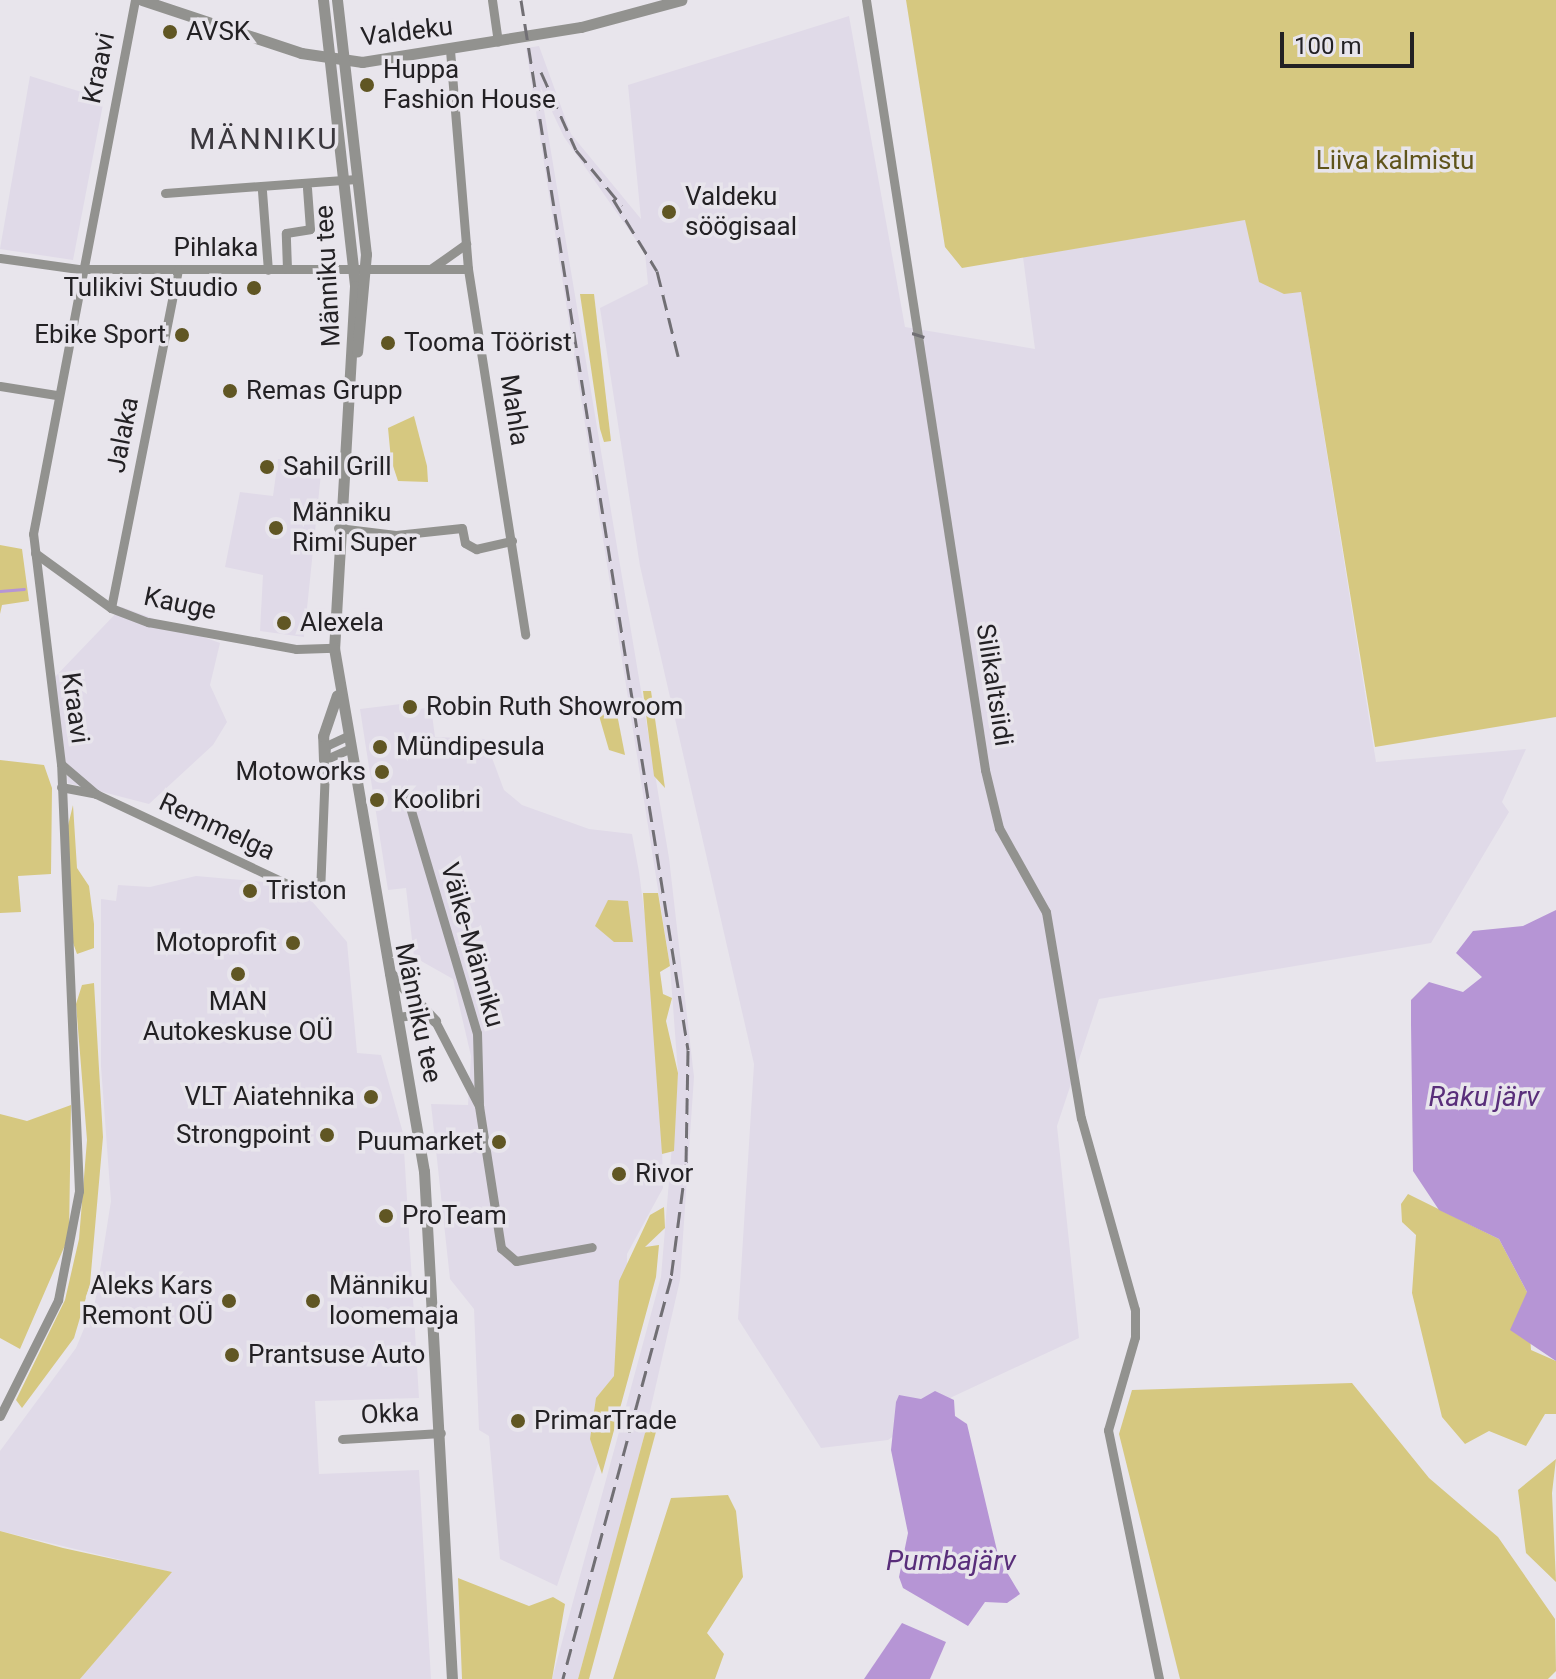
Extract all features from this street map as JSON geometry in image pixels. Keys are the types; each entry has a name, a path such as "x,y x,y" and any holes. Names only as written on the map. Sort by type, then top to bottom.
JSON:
{"street":[{"name":"Kraavi","path":"0,1416 58,1300 79,1191 61,764 35,553 56,395 78,269 135,0"},
{"name":"Valdeku","path":"142,0 328,60 343,61 498,42 681,0"},
{"name":"Männiku tee","path":"323,0 328,60 350,181"},
{"name":"Männiku tee","path":"337,0 364,333 354,360 338,528 334,648 424,1171 441,1433 452,1679"},
{"path":"492,0 498,42"},
{"name":"Silikaltsiidi","path":"866,0 985,770 999,828 1046,912 1081,1118 1135,1310 1130,1358 1108,1430 1159,1679"},
{"name":"Mahla","path":"450,50 468,269 525,635"},
{"path":"165,193 262,191 350,181"},
{"path":"287,269 286,233 310,229 307,188"},
{"path":"262,191 268,270"},
{"path":"432,268 466,244"},
{"name":"Pihlaka","path":"0,258 78,269 468,269"},
{"name":"Jalaka","path":"111,608 178,270"},
{"path":"0,386 56,395"},
{"path":"338,528 396,535 462,528 465,543 476,549 512,541"},
{"name":"Kauge","path":"35,553 111,608 148,622 296,649 334,648"},
{"path":"324,760 323,736 339,686"},
{"path":"324,760 329,741 347,736"},
{"path":"324,760 349,749"},
{"name":"Remmelga","path":"61,787 96,794 302,891 320,893 324,760"},
{"name":"Remmelga","path":"61,764 96,794"},
{"name":"Väike-Männiku","path":"407,797 477,1033 479,1106 501,1248 516,1261 592,1247"},
{"path":"387,969 435,1021"},
{"path":"397,1017 420,1014 435,1021"},
{"name":"Väike-Männiku","path":"435,1021 479,1106"},
{"name":"Okka","path":"342,1439 441,1433"}],"shaded area":[{"path":"849,16 905,327 1035,349 1023,257 1245,220 1301,291 1376,762 1526,749 1502,802 1509,812 1431,943 1099,999 1057,1126 1079,1338 952,1397 888,1440 821,1448 738,1319 754,1064 640,566 600,308 648,284 645,253 564,137 540,86 669,858 694,1077 680,1280 645,1433 578,1679 552,1679 661,1277 678,1073 670,966 526,48 539,46 571,134 641,219 628,85"},
{"path":"30,76 104,99 73,260 0,249"},
{"path":"278,459 322,464 304,637 260,631 263,575 225,567 240,492 273,496"},
{"path":"122,607 220,643 210,685 227,722 213,745 149,804 68,783 54,678"},
{"path":"401,704 402,712 431,707 435,737 485,739 504,790 522,805 589,829 632,834 639,872 659,1025 663,1188 627,1254 626,1380 557,1586 500,1559 489,1436 479,1430 474,1309 450,1279 431,1104 468,1105 471,1056 453,979 414,957 406,888 388,890 360,709"},
{"path":"196,876 264,882 310,899 347,942 357,1053 381,1055 403,1133 419,1398 315,1401 319,1474 419,1470 431,1679 80,1679 171,1572 0,1531 0,1451 76,1348 95,1302 111,1201 101,1066 101,899 116,901 118,885 150,887"}],"green space":[{"name":"Liiva kalmistu","path":"906,0 1556,0 1556,717 1375,747 1301,292 1284,294 1259,282 1245,220 962,268 945,247"},
{"path":"580,294 594,294 611,441 604,442 600,429"},
{"path":"414,416 428,482 398,481 391,460 388,428"},
{"path":"0,545 22,549 29,601 2,605 0,614"},
{"path":"643,691 651,691 665,788 654,776"},
{"path":"607,700 616,709 625,755 609,750 595,702"},
{"path":"0,760 44,765 52,788 51,874 18,876 21,912 0,913"},
{"path":"73,805 77,868 89,886 94,924 94,948 77,954 67,926 66,834"},
{"path":"643,893 658,893 670,966 660,972 663,994 672,998 666,1021 678,1073 674,1151 662,1154"},
{"path":"608,900 628,901 633,942 614,942 595,926"},
{"path":"94,983 103,1137 90,1284 74,1338 22,1408 16,1400 65,1300 79,1239 87,1140 76,1004 82,985"},
{"path":"71,1105 69,1236 20,1349 0,1338 0,1114 27,1121"},
{"path":"1408,1194 1499,1239 1527,1292 1531,1350 1556,1361 1556,1414 1545,1414 1526,1446 1489,1431 1465,1444 1442,1417 1412,1293 1416,1235 1402,1222 1401,1204"},
{"path":"664,1207 665,1228 645,1247 659,1245 656,1277 602,1474 590,1439 596,1398 614,1376 619,1281 650,1215"},
{"path":"1352,1383 1429,1478 1498,1537 1555,1619 1556,1671 1548,1679 1180,1679 1119,1434 1132,1390"},
{"path":"660,1417 589,1679 578,1679 645,1433"},
{"path":"1556,1459 1552,1493 1556,1582 1526,1553 1518,1490"},
{"path":"728,1495 736,1511 743,1577 707,1633 724,1654 715,1679 613,1679 671,1498"},
{"path":"0,1531 172,1572 80,1679 0,1679"},
{"path":"458,1578 529,1606 553,1597 565,1604 552,1679 462,1679"}],"water":[{"name":"Raku järv","path":"1556,910 1556,1361 1510,1330 1527,1292 1499,1239 1439,1210 1413,1171 1411,1000 1429,982 1463,992 1482,977 1456,953 1473,931 1523,926"},
{"name":"Pumbajärv","path":"935,1391 954,1400 955,1416 967,1424 999,1559 1020,1594 1007,1603 985,1602 968,1626 903,1588 899,1577 908,1533 891,1450 896,1402 899,1395 921,1399"},
{"name":"Pumbajärv","path":"902,1623 946,1642 930,1679 864,1679"}],"waterway":[{"path":"0,591 24,589"}],"railway":[{"path":"521,0 688,1050 686,1164 671,1278 563,1679"},
{"path":"541,72 576,150 622,206"},
{"path":"613,199 657,271 678,356"},
{"path":"912,333 924,337"}],"place":[{"name":"AVSK","path":"170,32"},
{"name":"Huppa Fashion House","path":"367,85"},
{"name":"Valdeku söögisaal","path":"669,212"},
{"name":"Tulikivi Stuudio","path":"254,288"},
{"name":"Ebike Sport","path":"182,335"},
{"name":"Tooma Töörist","path":"388,343"},
{"name":"Remas Grupp","path":"230,391"},
{"name":"Sahil Grill","path":"267,467"},
{"name":"Männiku Rimi Super","path":"276,528"},
{"name":"Alexela","path":"284,623"},
{"name":"Robin Ruth Showroom","path":"410,707"},
{"name":"Mündipesula","path":"380,747"},
{"name":"Motoworks","path":"382,772"},
{"name":"Koolibri","path":"377,800"},
{"name":"Triston","path":"250,891"},
{"name":"Motoprofit","path":"293,943"},
{"name":"MAN Autokeskuse OÜ","path":"238,974"},
{"name":"VLT Aiatehnika","path":"371,1097"},
{"name":"Strongpoint","path":"327,1135"},
{"name":"Puumarket","path":"499,1142"},
{"name":"Rivor","path":"619,1174"},
{"name":"ProTeam","path":"386,1216"},
{"name":"Aleks Kars Remont OÜ","path":"229,1301"},
{"name":"Männiku loomemaja","path":"313,1301"},
{"name":"Prantsuse Auto","path":"232,1355"},
{"name":"PrimarTrade","path":"518,1421"}],"district":[{"name":"MÄNNIKU","path":"264,139"}]}
